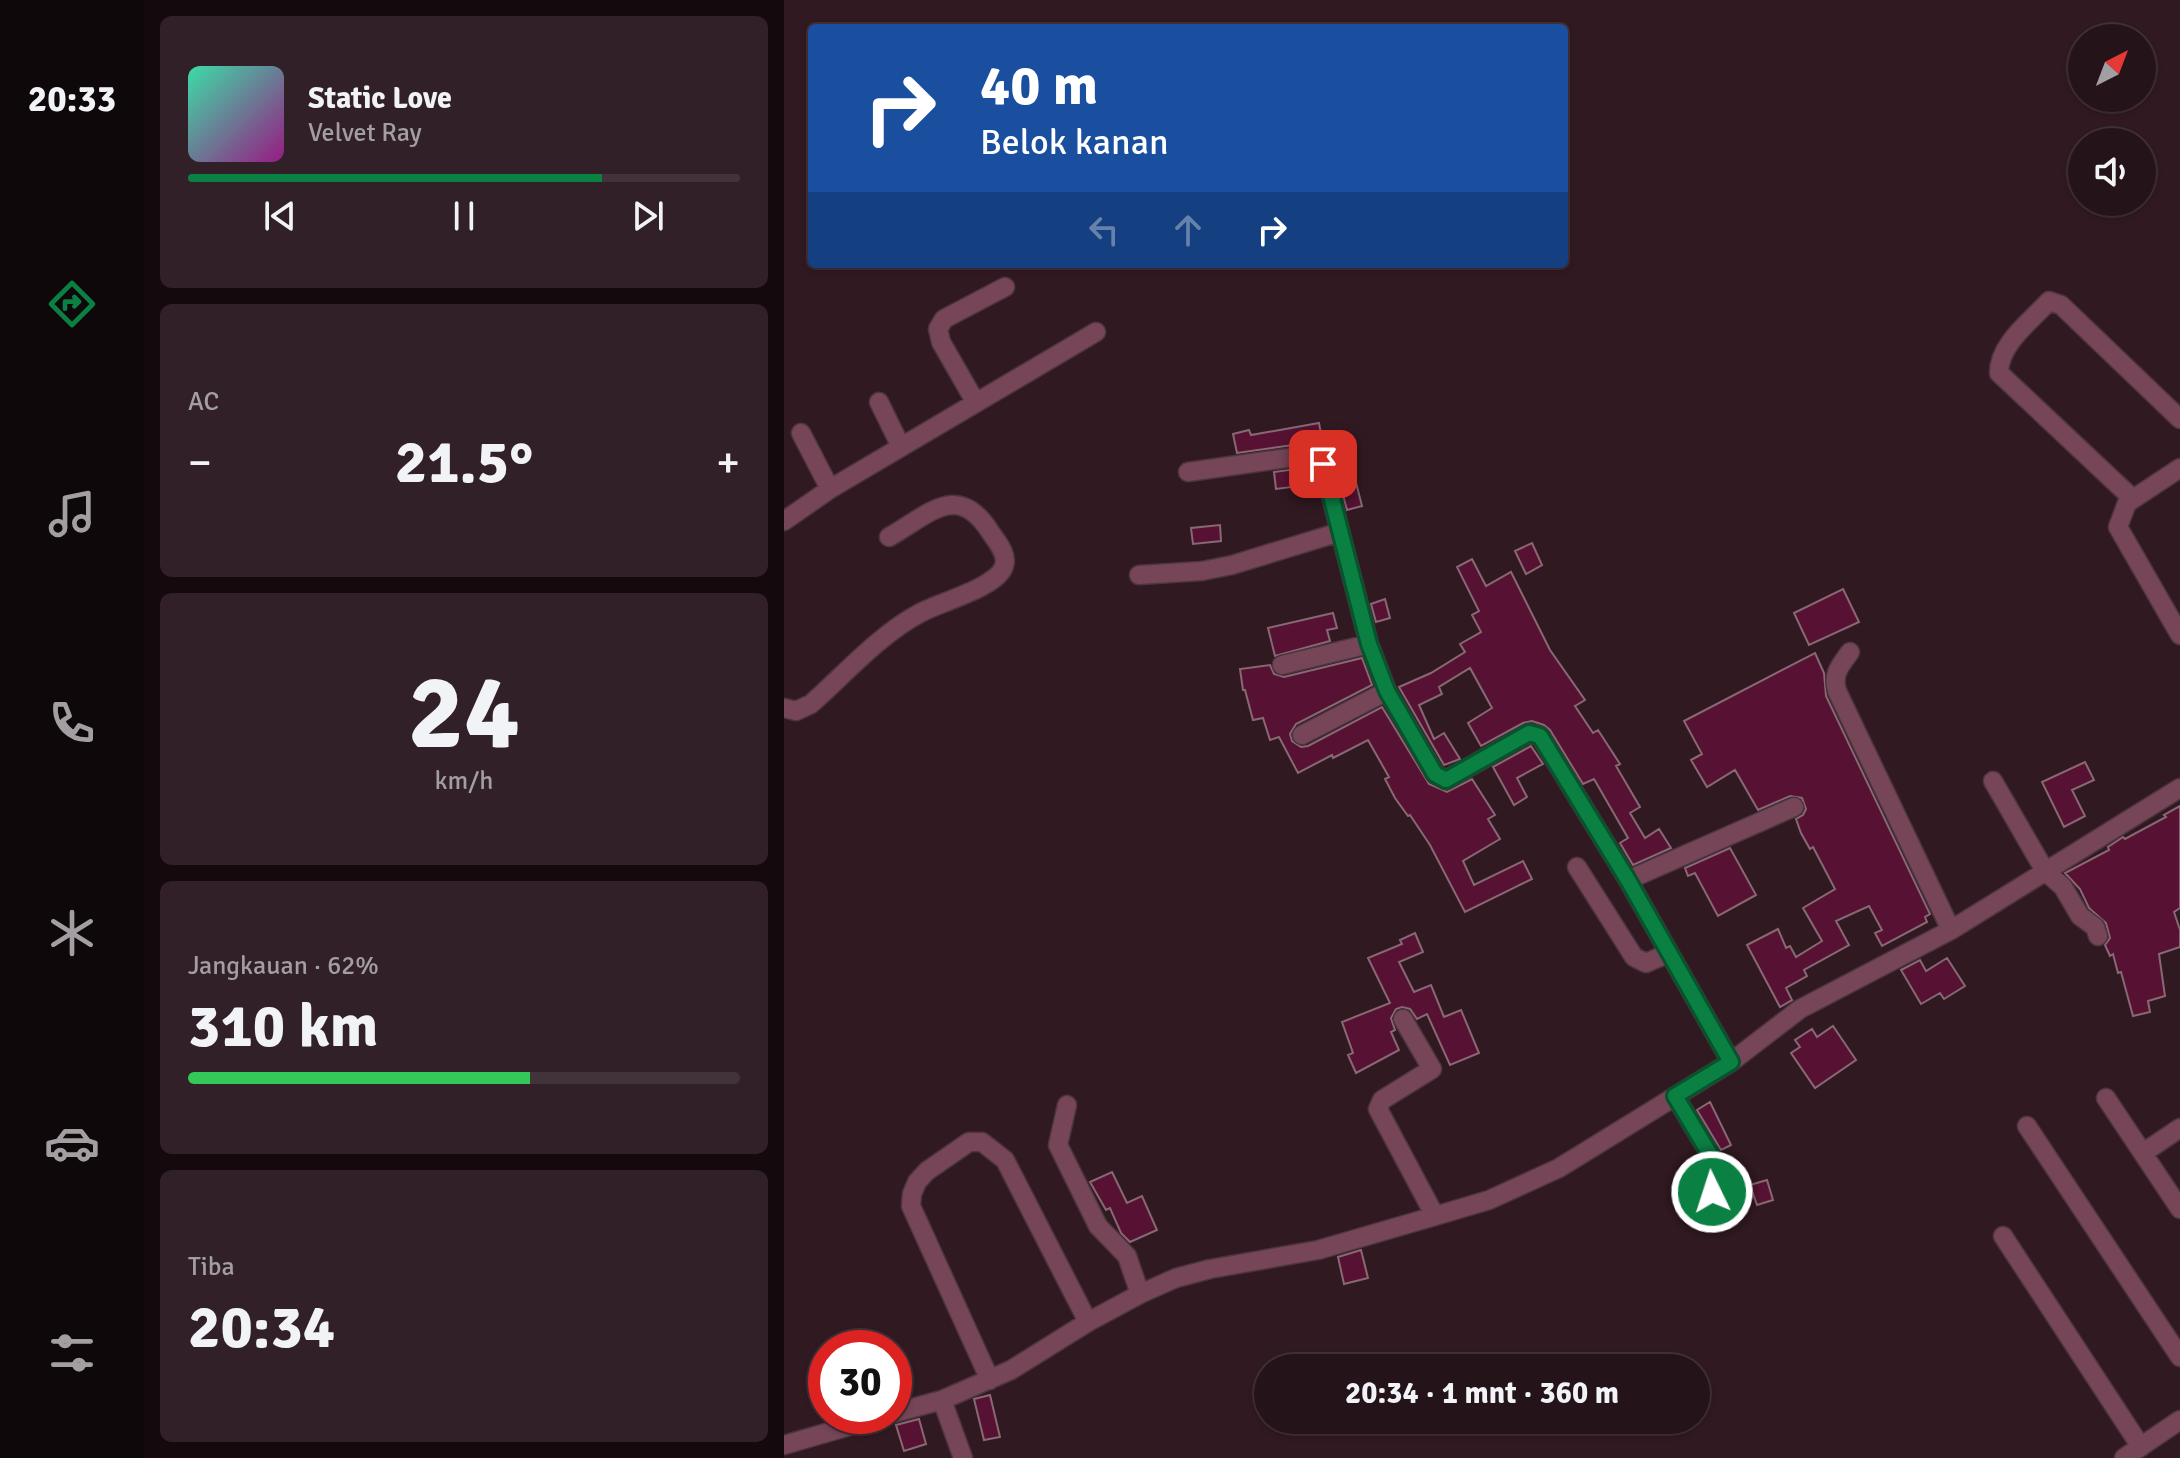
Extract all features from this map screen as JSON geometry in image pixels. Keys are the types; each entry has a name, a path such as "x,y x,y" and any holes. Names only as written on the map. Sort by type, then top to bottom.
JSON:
{"street":[{"path":"976,403 941,342 938,329 944,319 1005,287"},
{"path":"2133,499 1999,373 1999,361 2004,350 2049,301 2053,301 2061,305 2180,419"},
{"path":"784,521 830,489 1096,332"},
{"path":"879,402 901,447"},
{"path":"801,433 830,489"},
{"path":"1188,472 1319,455 1369,644 1387,691 1439,778 1446,780 1529,733 1540,736 1628,880 1731,1062"},
{"path":"2180,468 2127,503 2118,527 2180,635"},
{"path":"784,708 796,711 811,704 886,636 919,613 995,580 1004,566 1004,552 988,527 975,511 962,504 948,503 889,537"},
{"path":"1139,575 1202,571 1232,565 1340,532"},
{"path":"1282,665 1369,644"},
{"path":"1850,652 1837,671 1834,681 1837,691 1951,930"},
{"path":"1302,735 1387,691"},
{"path":"1993,781 2045,871 2063,887 2080,916 2095,927 2098,936"},
{"path":"912,1408 942,1400 1011,1370 1088,1322 1176,1278 1318,1250 1489,1200 1559,1168 1731,1062 1800,1009 1951,930 2180,788"},
{"path":"1628,880 1794,807"},
{"path":"1577,867 1634,957 1646,963 1669,953"},
{"path":"1403,1019 1432,1069 1382,1100 1378,1109 1435,1216"},
{"path":"1675,1096 1714,1161 1716,1172 1712,1192"},
{"path":"2106,1098 2180,1209"},
{"path":"1067,1105 1058,1145 1098,1226 1127,1256 1140,1294"},
{"path":"2027,1126 2180,1357"},
{"path":"2143,1153 2180,1128"},
{"path":"990,1380 911,1206 917,1182 927,1171 969,1142 982,1142 1005,1160 1088,1322"},
{"path":"2003,1236 2141,1447"},
{"path":"942,1400 963,1458"},
{"path":"2124,1458 2180,1420"},
{"path":"784,1445 822,1434"}],"building":[{"path":"1319,423 1323,444 1314,442 1237,453 1233,434 1249,430 1251,435"},
{"path":"1345,459 1348,472 1353,471 1362,506 1347,510 1334,461"},
{"path":"1311,467 1316,484 1276,489 1274,472"},
{"path":"1220,525 1221,541 1193,544 1191,528"},
{"path":"1532,543 1542,565 1526,574 1515,551"},
{"path":"1472,559 1486,586 1511,572 1550,650 1585,700 1575,706 1593,733 1598,730 1620,764 1616,766 1640,807 1630,813 1645,838 1659,829 1671,848 1633,865 1620,843 1628,838 1594,779 1583,784 1544,725 1532,721 1523,723 1481,746 1468,723 1492,708 1470,668 1439,687 1442,694 1419,705 1434,739 1444,733 1460,759 1444,765 1399,687 1431,673 1465,652 1460,644 1481,632 1472,615 1479,611 1457,567"},
{"path":"1843,589 1859,622 1809,645 1794,613"},
{"path":"1385,599 1390,618 1376,622 1371,604"},
{"path":"1333,613 1337,628 1327,630 1330,641 1275,656 1268,628"},
{"path":"1815,653 1824,673 1826,696 1930,914 1925,917 1927,922 1882,946 1875,933 1882,930 1869,906 1836,921 1849,945 1804,970 1807,976 1786,988 1792,1000 1780,1007 1747,945 1778,929 1786,948 1790,946 1796,957 1822,941 1803,908 1835,889 1813,847 1810,849 1801,833 1796,819 1806,809 1802,798 1790,796 1758,810 1735,770 1707,787 1691,760 1702,754 1684,721"},
{"path":"1362,658 1372,685 1296,724 1290,734 1292,741 1301,747 1308,746 1382,707 1429,784 1447,792 1472,779 1495,815 1488,819 1500,839 1463,861 1474,885 1523,861 1532,879 1465,912 1430,845 1395,798 1385,779 1389,777 1368,740 1298,773 1279,737 1270,740 1263,718 1253,720 1240,669 1270,665 1274,674 1284,677"},
{"path":"1531,746 1543,764 1517,778 1527,797 1514,805 1493,767"},
{"path":"2085,762 2094,780 2072,790 2085,816 2064,827 2042,782"},
{"path":"2180,806 2180,908 2174,912 2180,930 2180,947 2159,954 2165,996 2148,1001 2150,1012 2133,1016 2121,972 2118,973 2113,954 2110,956 2105,945 2110,938 2106,923 2089,908 2080,889 2065,873 2109,850 2108,847 2123,837 2125,839 2166,817 2164,815"},
{"path":"1730,848 1756,895 1718,916 1695,873 1688,876 1685,868"},
{"path":"1415,933 1423,952 1399,962 1414,992 1431,985 1444,1017 1461,1010 1479,1053 1450,1065 1427,1014 1417,1019 1410,1009 1402,1007 1396,1009 1391,1018 1395,1030 1391,1032 1399,1050 1356,1073 1348,1055 1353,1053 1342,1022 1390,1003 1368,958 1402,944 1400,940"},
{"path":"1947,958 1965,986 1944,999 1940,993 1921,1004 1901,970 1920,960 1926,971"},
{"path":"1833,1026 1856,1060 1815,1088 1791,1053 1800,1047 1795,1040 1812,1029 1817,1037"},
{"path":"1710,1102 1731,1145 1721,1150 1697,1110"},
{"path":"1112,1172 1127,1203 1142,1196 1157,1230 1130,1242 1121,1233 1110,1208 1106,1210 1090,1182"},
{"path":"1767,1180 1773,1200 1757,1205 1750,1185"},
{"path":"1361,1250 1368,1278 1344,1284 1338,1257"},
{"path":"990,1395 1000,1437 984,1440 974,1399"},
{"path":"919,1419 926,1444 904,1451 899,1434 912,1434 912,1421"}],"route":[{"path":"1323,464 1369,644 1387,691 1435,774 1446,780 1529,733 1540,736 1628,880 1731,1062 1675,1096 1714,1161 1716,1172 1712,1192"}]}
